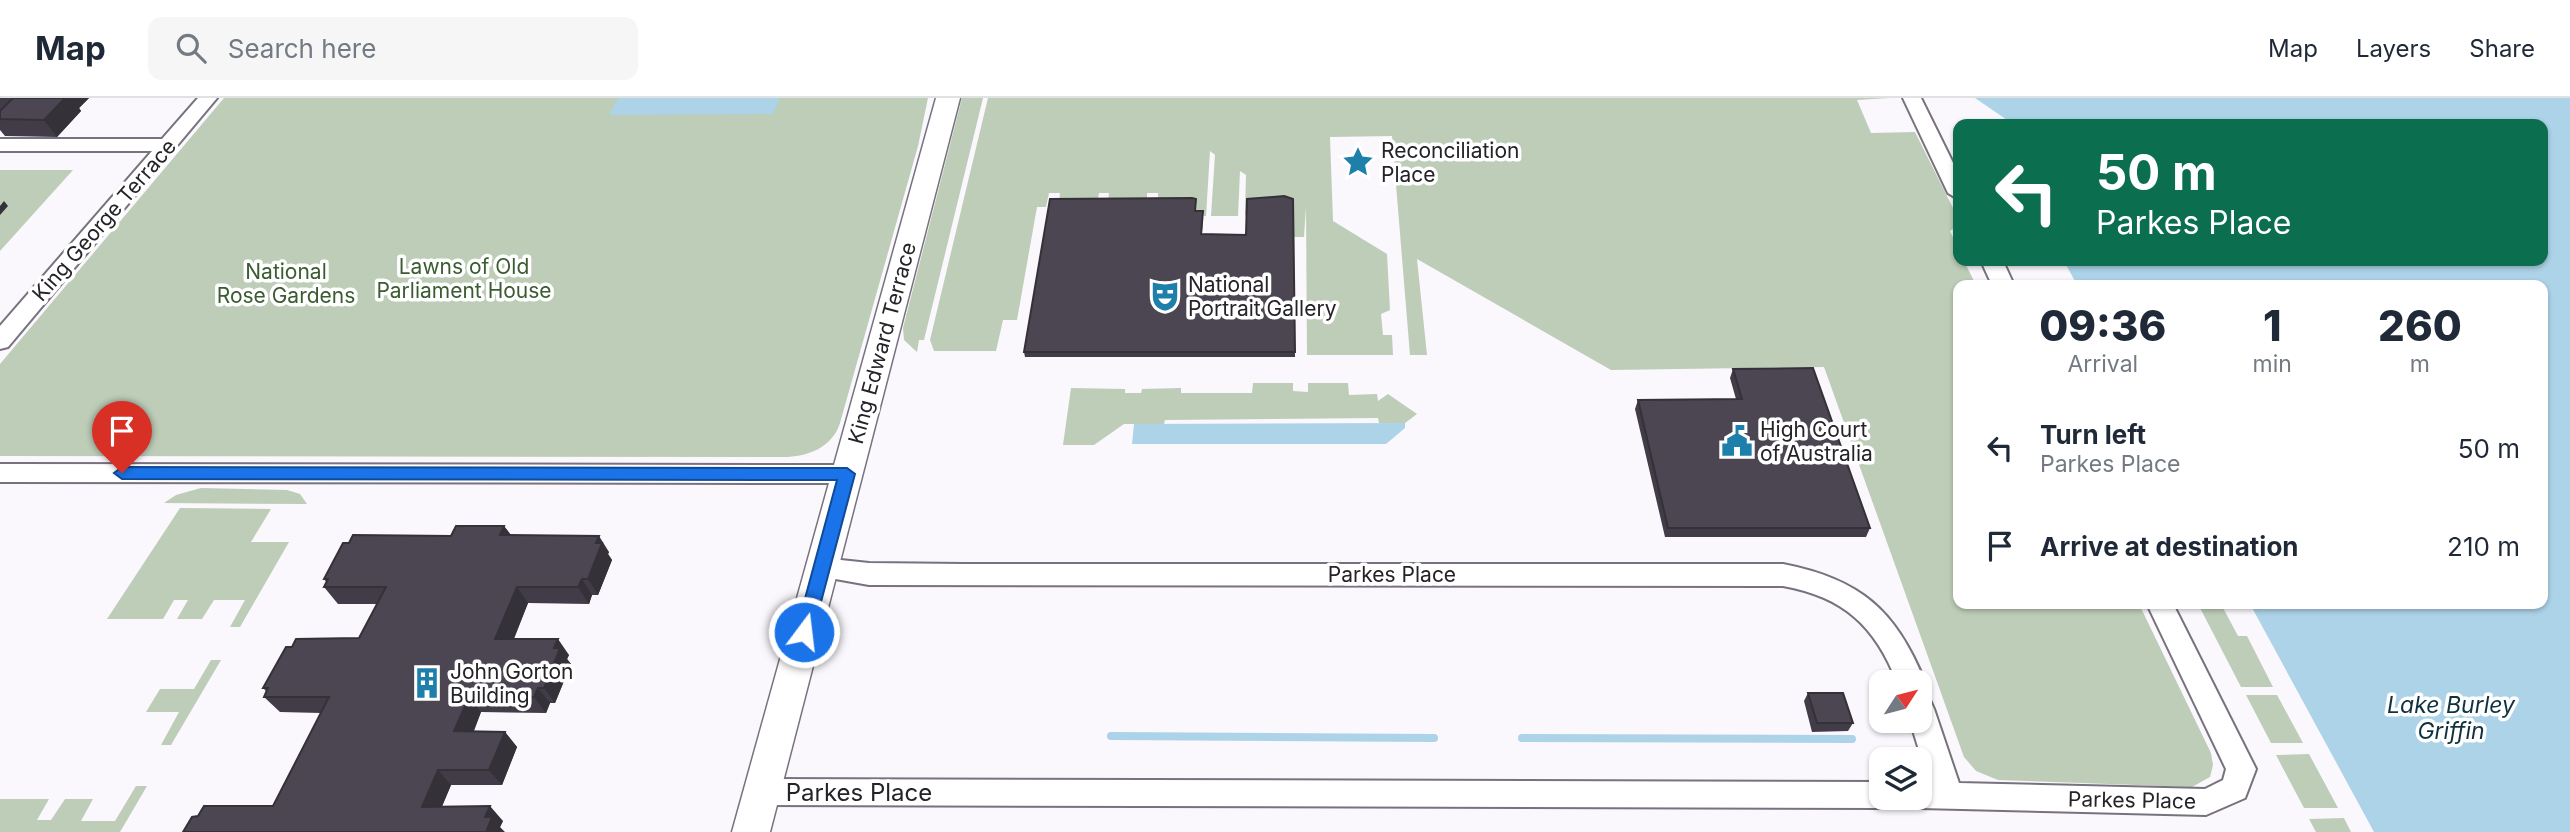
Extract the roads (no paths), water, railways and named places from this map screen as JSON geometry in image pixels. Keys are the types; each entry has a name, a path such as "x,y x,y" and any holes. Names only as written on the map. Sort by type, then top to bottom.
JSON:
{"main road":[{"name":"King Edward Terrace","path":"751,832 948,98"}],"street":[{"name":"King George Terrace","path":"0,341 208,98"},
{"path":"1912,98 1953,183"},
{"path":"0,145 168,145"},
{"path":"0,473 847,474"},
{"name":"Parkes Place","path":"817,585 869,574 1783,575 1812,579 1850,596 1883,626 1907,670"},
{"name":"Parkes Place","path":"1924,733 1934,795 2206,802 2235,789 2241,769 2162,609"},
{"name":"Parkes Place","path":"761,792 1869,795"}],"water":[{"path":"618,98 780,98 773,114 609,115"},
{"name":"Lake Burley Griffin","path":"1975,98 2570,98 2570,832 2374,832 2253,609 2548,609 2548,280 2074,280 2067,266 2548,266 2548,119 2006,119"},
{"path":"1405,423 1405,428 1386,444 1132,444 1134,424"}],"waterway":[{"path":"1111,736 1434,738"},
{"path":"1522,738 1852,739"}],"place":[{"name":"Reconciliation Place","path":"1358,162"},
{"name":"National Portrait Gallery","path":"1165,296"},
{"name":"High Court of Australia","path":"1737,441"},
{"name":"John Gorton Building","path":"427,683"}],"park label":[{"name":"Lawns of Old Parliament House","path":"464,278"},
{"name":"National Rose Gardens","path":"286,283"}]}
